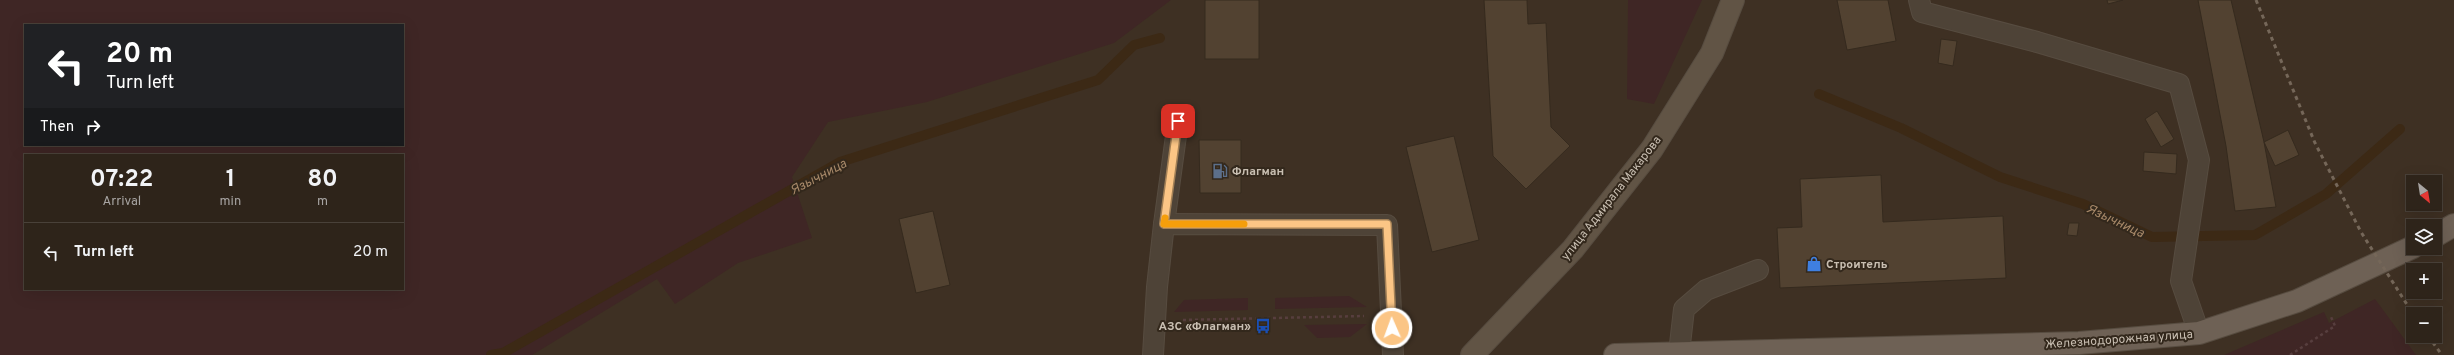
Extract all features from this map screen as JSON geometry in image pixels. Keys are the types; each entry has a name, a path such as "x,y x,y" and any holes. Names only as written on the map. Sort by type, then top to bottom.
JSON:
{"main road":[{"name":"улица Адмирала Макарова","path":"1472,355 1573,249 1652,149 1712,53 1733,0"},
{"path":"2442,232 2454,225"},
{"name":"Железнодорожная улица","path":"1615,355 2079,343 2199,333 2297,301 2406,250"}],"lane":[{"path":"1919,0 1922,12 2037,42 2179,84 2199,160 2181,281 2199,333"},
{"path":"1153,355 1157,287 1178,121"},
{"path":"1164,224 1387,224 1393,355"},
{"path":"1679,354 1684,309 1706,290 1758,270"}],"path":[{"path":"2290,355 2335,326 2330,317 2337,314"},
{"path":"1175,320 1367,316"}],"shaded area":[{"path":"0,0 1171,0 1114,43 927,102 828,122 792,177 812,238 738,263 675,304 657,279 532,355 0,355"},
{"path":"1628,0 1702,0 1654,104 1627,99"},
{"path":"1349,296 1367,307 1275,309 1275,298"},
{"path":"1248,298 1248,310 1174,312 1184,300"},
{"path":"2375,299 2416,355 2224,355 2324,312 2329,323"},
{"path":"1367,324 1350,337 1317,338 1304,325"}],"building":[{"path":"1205,0 1259,0 1259,59 1205,59"},
{"path":"1484,0 1527,0 1528,24 1546,23 1551,127 1570,146 1526,189 1493,156"},
{"path":"1837,0 1888,0 1896,41 1847,50"},
{"path":"2107,0 2123,0 2108,4"},
{"path":"2198,0 2231,0 2264,142 2276,207 2235,211 2226,146"},
{"path":"1941,39 1957,41 1953,66 1938,63"},
{"path":"2157,111 2174,139 2161,147 2145,119"},
{"path":"2288,130 2299,155 2275,166 2264,142"},
{"path":"1454,136 1479,240 1432,252 1406,147"},
{"name":"Флагман","path":"1199,140 1241,140 1241,193 1200,193"},
{"path":"2144,152 2177,154 2176,174 2143,171"},
{"path":"1881,175 1883,222 2003,216 2006,278 1780,288 1777,228 1802,227 1800,179"},
{"path":"933,211 950,285 916,293 899,219"},
{"path":"2069,223 2079,223 2077,236 2067,235"}],"waterway":[{"name":"Язычница","path":"491,355 503,353 840,162 1098,80 1134,45 1160,38"},
{"name":"Язычница","path":"1819,94 1901,128 2000,177 2083,204 2152,237 2255,235 2326,194 2400,129"}],"railway":[{"path":"2256,0 2315,143 2361,232 2409,307"},
{"path":"2433,343 2442,355"}],"slow traffic":[{"path":"1165,218 1164,224 1244,224"}],"place":[{"name":"Флагман","path":"1220,171"},
{"name":"Строитель","path":"1814,264"},
{"name":"АЗС «Флагман»","path":"1263,326"}],"route":[{"path":"1178,121 1164,224 1387,224 1392,328"}]}
